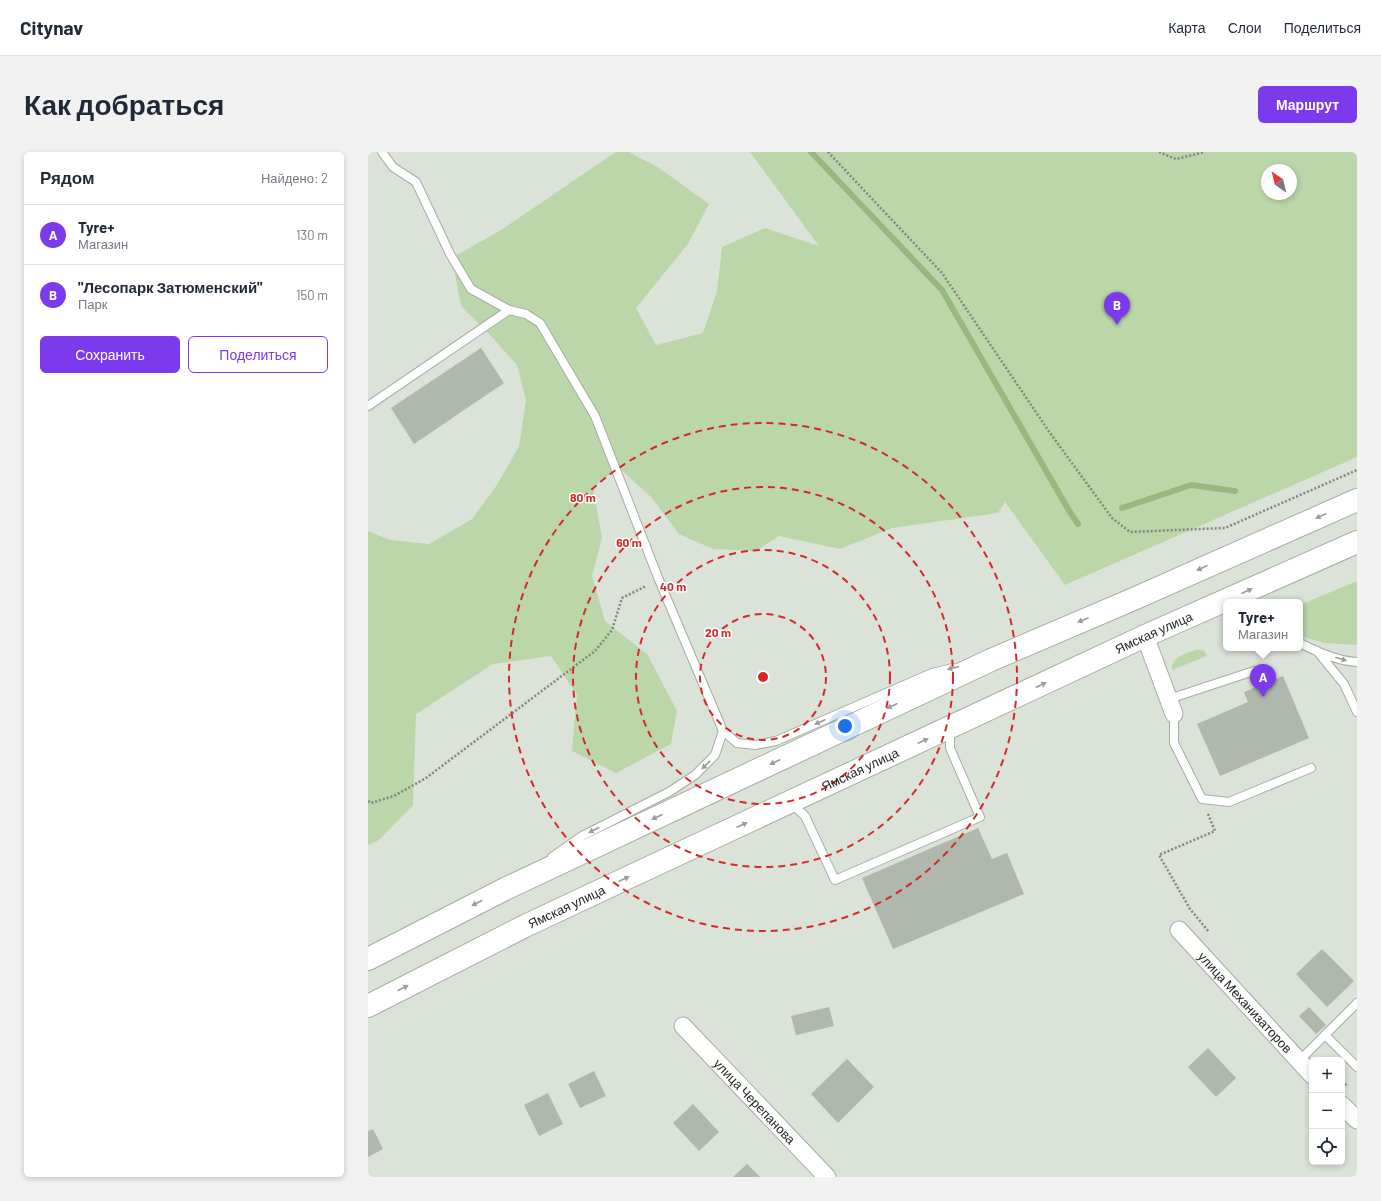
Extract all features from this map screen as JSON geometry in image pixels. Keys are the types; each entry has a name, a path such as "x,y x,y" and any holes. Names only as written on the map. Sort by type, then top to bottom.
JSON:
{"main road":[{"path":"368,959 505,889 991,660 1129,601 1357,500"},
{"name":"Ямская улица","path":"1234,599 1357,542"},
{"name":"Ямская улица","path":"368,1006 532,923 1145,636 1223,604"}],"street":[{"path":"1145,636 1172,706"},
{"name":"улица Механизаторов","path":"1179,930 1309,1071"},
{"name":"улица Черепанова","path":"682,1026 828,1177"},
{"path":"1345,1108 1357,1120"}],"lane":[{"path":"382,152 394,167 416,182 450,254 471,289 509,310 526,314 540,324 595,416 659,580 723,731 737,743 755,745 776,741 932,673 991,660"},
{"path":"368,406 509,310"},
{"path":"1303,644 1349,662 1357,662"},
{"path":"1317,651 1344,684 1357,712"},
{"path":"1254,671 1172,706 1174,744 1202,799 1229,802 1311,768"},
{"path":"790,803 805,816 835,880 980,817 950,748 950,728"},
{"path":"505,889 582,836 669,792 695,775 715,755 723,731"},
{"path":"1298,1061 1357,1003"},
{"path":"1325,1034 1357,1067"}],"path":[{"path":"828,152 942,273 1050,433 1112,518 1130,532 1225,528 1357,470"},
{"path":"1159,152 1176,159 1205,152"},
{"path":"368,801 371,803 394,796 426,778 554,682 595,650 612,630 622,598 659,580"},
{"path":"1202,799 1215,831 1159,855 1190,909 1210,932"}],"green space":[{"path":"616,152 629,152 659,168 709,204 688,244 636,308 656,345 703,333 717,291 722,247 765,228 819,246 750,152 1357,152 1357,457 1065,585 1005,502 998,513 892,528 840,549 779,536 756,551 713,549 679,534 652,498 619,468 593,487 602,538 592,576 605,621 647,654 677,711 671,744 616,773 572,751 577,695 551,656 493,664 416,714 413,805 379,840 368,845 368,531 390,540 429,544 472,519 497,485 519,446 526,400 517,365 461,306 452,258 501,230"},
{"path":"1357,581 1357,645 1325,643 1303,637 1303,604"},
{"path":"1197,649 1204,651 1207,656 1172,670 1172,665 1180,656"}],"building":[{"path":"481,348 504,383 414,444 391,408"},
{"path":"1283,676 1309,738 1220,776 1197,724 1248,702 1244,692"},
{"path":"978,828 992,859 1007,853 1024,894 893,949 862,878"},
{"path":"1322,949 1354,981 1327,1007 1296,974"},
{"path":"829,1007 834,1026 796,1035 791,1016"},
{"path":"1309,1007 1326,1025 1316,1034 1299,1016"},
{"path":"1208,1048 1236,1078 1216,1097 1188,1067"},
{"path":"847,1059 874,1087 838,1123 811,1094"},
{"path":"594,1071 606,1096 580,1108 568,1084"},
{"path":"548,1093 563,1124 539,1136 524,1105"},
{"path":"693,1104 719,1132 699,1151 673,1123"},
{"path":"373,1129 383,1149 368,1157 368,1131"},
{"path":"747,1164 760,1177 733,1177"}],"waterway":[{"path":"811,152 942,290 1078,524"},
{"path":"1122,508 1191,485 1235,491"}],"place":[{"name":"\"Лесопарк Затюменский\"","path":"1117,325"},
{"name":"Tyre+","path":"1263,697"}]}
